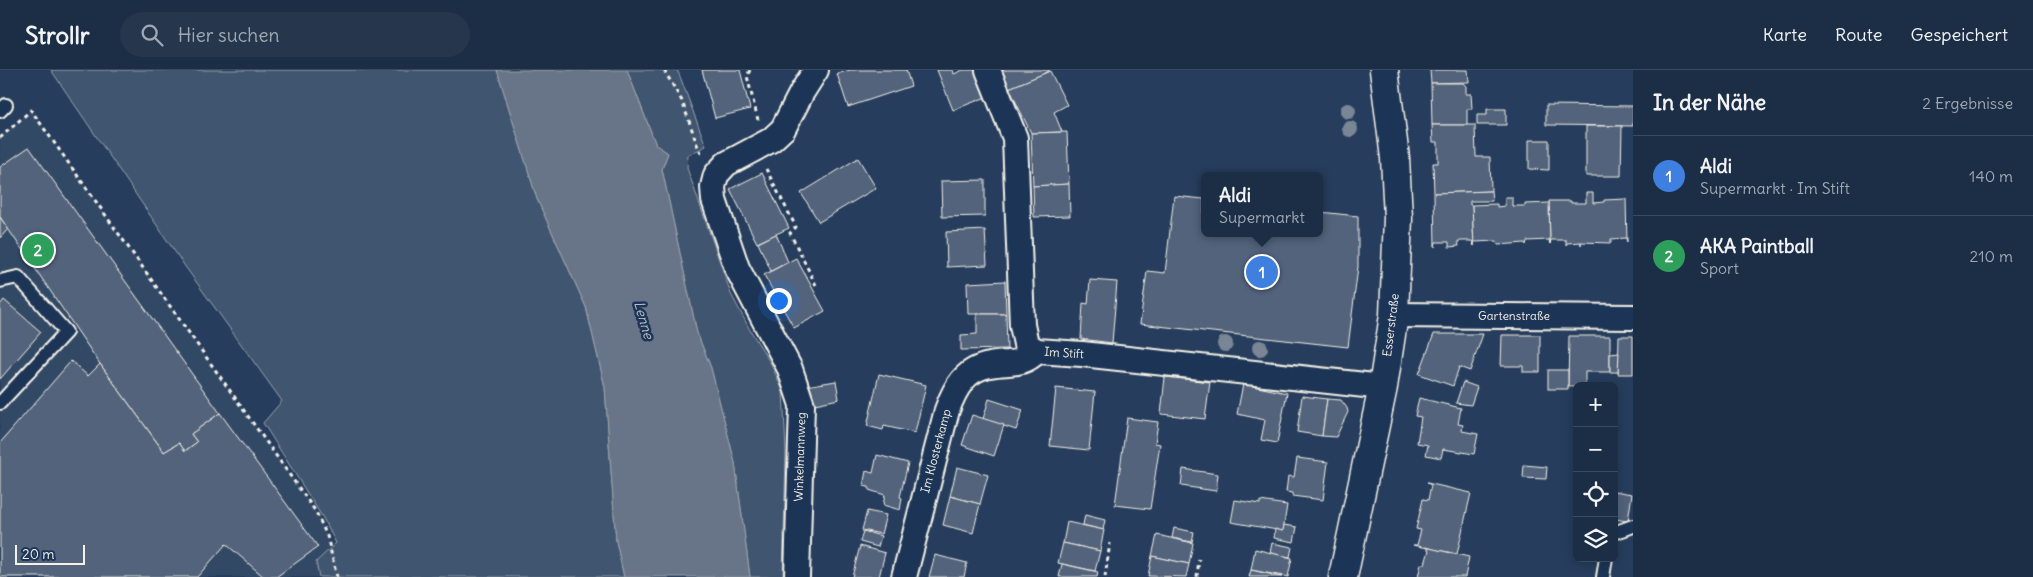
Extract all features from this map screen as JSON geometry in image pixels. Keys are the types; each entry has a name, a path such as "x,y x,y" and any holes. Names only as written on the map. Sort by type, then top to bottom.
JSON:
{"main road":[{"name":"Esserstraße","path":"1343,577 1383,387 1394,315 1398,218 1395,158 1384,70"}],"street":[{"path":"716,175 726,164 771,140 783,129 816,70"},
{"name":"Im Stift","path":"988,70 1015,138 1022,325 1026,344 1037,352 1082,354 1383,387"},
{"name":"Winkelmannweg","path":"716,175 713,187 714,200 737,268 790,369 802,405 797,577"},
{"name":"Gartenstraße","path":"1394,315 1633,317"},
{"name":"Im Klosterkamp","path":"904,577 946,410 958,385 965,376 976,369 990,364 1010,364 1023,361 1037,352"}],"lane":[{"path":"0,281 18,277 66,332 0,402"},
{"path":"1618,532 1633,526"},
{"path":"1603,577 1605,562"}],"path":[{"path":"664,70 682,101 699,150 716,175"},
{"path":"750,70 747,76 758,118"},
{"path":"0,138 30,110 316,512 327,536 337,577"},
{"path":"756,148 796,227 790,233 816,285"},
{"path":"1105,577 1110,543"},
{"path":"1197,577 1200,559"}],"shaded area":[{"path":"51,70 497,70 537,199 586,307 605,387 616,541 624,577 319,577 316,562 336,543 323,518 263,423 282,401 184,265"},
{"path":"627,70 677,70 679,74 706,146 688,155 687,168 731,294 771,364 783,391 786,451 783,577 750,577 735,463 711,368 697,333 662,169 668,153 656,145"},
{"path":"31,110 316,512 327,536 337,577 0,577 0,137"}],"water":[{"name":"Lenne","path":"497,70 627,70 656,145 668,153 662,169 697,333 711,368 735,463 750,577 624,577 616,541 605,387 586,307 537,199"}],"building":[{"path":"702,70 740,70 750,109 715,118"},
{"path":"850,70 906,70 911,86 848,107 837,74"},
{"path":"937,70 953,70 954,74 963,70 978,70 989,96 953,110"},
{"path":"1000,70 1049,70 1050,71 1009,88"},
{"path":"1430,70 1468,70 1469,82 1431,83"},
{"path":"1050,71 1067,105 1054,112 1062,132 1031,133 1009,88"},
{"path":"1431,83 1463,83 1466,86 1466,94 1471,94 1472,109 1467,109 1467,125 1432,125"},
{"path":"1546,105 1633,106 1633,126 1546,125"},
{"path":"1487,109 1506,109 1506,125 1477,125 1477,115 1487,115"},
{"path":"1432,125 1475,125 1476,157 1490,157 1491,191 1434,193 1433,163 1438,163 1438,142 1433,142"},
{"path":"1586,126 1622,126 1621,176 1586,176"},
{"path":"1067,132 1069,184 1033,186 1031,133"},
{"path":"1529,140 1549,140 1549,170 1529,169"},
{"path":"29,147 220,413 191,434 197,442 185,451 179,443 164,452 100,364 0,217 0,167"},
{"path":"858,158 876,188 819,222 801,193"},
{"path":"762,173 789,228 757,243 730,189"},
{"path":"985,180 985,216 942,217 941,181"},
{"path":"1069,184 1070,216 1034,217 1033,186"},
{"path":"1491,191 1492,201 1470,201 1470,205 1472,205 1474,246 1472,241 1458,241 1459,246 1449,247 1449,242 1436,242 1435,247 1434,193"},
{"path":"1586,193 1593,193 1593,203 1604,202 1604,200 1626,199 1627,242 1626,238 1611,239 1611,243 1567,243 1566,245 1566,240 1551,240 1550,244 1549,201 1586,203"},
{"path":"1174,196 1201,199 1201,237 1323,237 1323,212 1358,216 1358,267 1348,347 1140,324 1147,271 1165,273"},
{"path":"1505,197 1512,197 1512,206 1549,203 1550,244 1549,240 1527,241 1526,245 1525,243 1498,245 1497,241 1474,242 1474,246 1472,205 1497,204 1497,207 1505,206"},
{"path":"0,217 8,229 0,238"},
{"path":"985,230 987,265 947,267 946,232"},
{"path":"776,234 788,262 771,271 758,243"},
{"path":"796,258 825,311 794,328 764,275"},
{"path":"1090,280 1117,282 1112,343 1081,339 1083,303 1088,304"},
{"path":"1005,281 1006,314 968,314 967,283"},
{"path":"4,300 41,332 0,379 0,305"},
{"path":"977,314 1006,314 1007,349 961,350 961,335 977,334"},
{"path":"1434,334 1483,334 1470,371 1459,367 1453,386 1419,374"},
{"path":"1502,335 1540,335 1540,372 1523,372 1523,366 1501,366"},
{"path":"1569,336 1610,336 1610,372 1585,372 1585,382 1573,382 1573,386 1568,386"},
{"path":"1619,336 1633,336 1633,374 1618,374"},
{"path":"1619,353 1618,372 1610,372 1610,354"},
{"path":"71,361 88,376 100,364 164,452 179,443 185,451 197,442 191,434 220,413 318,547 276,577 264,577 226,544 197,577 0,577 0,443"},
{"path":"1548,370 1568,370 1568,389 1548,389"},
{"path":"879,374 926,385 915,433 884,426 883,430 867,426"},
{"path":"1165,377 1210,382 1205,419 1161,414"},
{"path":"836,381 839,399 810,405 806,386"},
{"path":"1463,382 1477,387 1471,405 1456,403"},
{"path":"1243,384 1287,393 1277,443 1261,440 1265,420 1237,414"},
{"path":"1056,388 1095,392 1089,450 1050,446"},
{"path":"1302,396 1327,399 1322,436 1297,432"},
{"path":"1419,398 1461,408 1458,424 1463,425 1462,431 1478,434 1474,454 1443,449 1441,458 1426,455 1428,445 1417,443 1421,417 1415,416"},
{"path":"989,399 1023,410 1016,430 983,419"},
{"path":"1327,399 1341,400 1348,412 1336,437 1322,436"},
{"path":"972,415 1004,425 994,456 962,445"},
{"path":"1127,418 1158,422 1155,443 1160,444 1150,509 1115,505"},
{"path":"877,455 908,463 900,497 902,498 900,510 883,505 885,495 863,486 866,471 873,473"},
{"path":"1297,458 1328,462 1323,500 1292,496 1292,493 1286,492 1288,476 1294,477"},
{"path":"1524,465 1547,467 1546,479 1523,478"},
{"path":"957,467 988,475 980,504 950,496"},
{"path":"1183,469 1218,474 1216,491 1181,486"},
{"path":"1427,483 1471,493 1457,554 1413,545 1417,545 1421,530 1416,529 1423,499 1428,500 1431,485"},
{"path":"1618,492 1632,494 1628,521 1618,520"},
{"path":"950,496 980,504 973,533 943,525"},
{"path":"1235,500 1260,504 1260,501 1287,505 1283,531 1231,522"},
{"path":"867,511 886,515 881,534 862,530"},
{"path":"1085,515 1105,520 1103,530 1083,525"},
{"path":"1067,522 1104,530 1100,551 1063,543"},
{"path":"1284,525 1297,527 1294,542 1274,538 1275,529 1283,531"},
{"path":"1174,528 1194,532 1192,542 1172,538"},
{"path":"863,531 881,536 878,547 860,542"},
{"path":"1157,535 1193,543 1189,564 1152,556"},
{"path":"1063,543 1100,551 1095,571 1058,563"},
{"path":"1272,543 1292,547 1290,557 1270,553"},
{"path":"860,546 885,553 879,577 852,577"},
{"path":"1425,547 1469,557 1465,577 1418,577 1421,564 1425,564 1429,550"},
{"path":"1255,549 1292,558 1288,577 1251,570"},
{"path":"935,555 967,563 964,577 929,577"},
{"path":"1152,556 1189,564 1186,577 1148,576"},
{"path":"1062,564 1098,572 1097,577 1059,577"},
{"path":"1251,570 1282,577 1249,577"}],"place":[{"name":"AKA Paintball","path":"38,250"},
{"name":"Aldi","path":"1262,272"}]}
